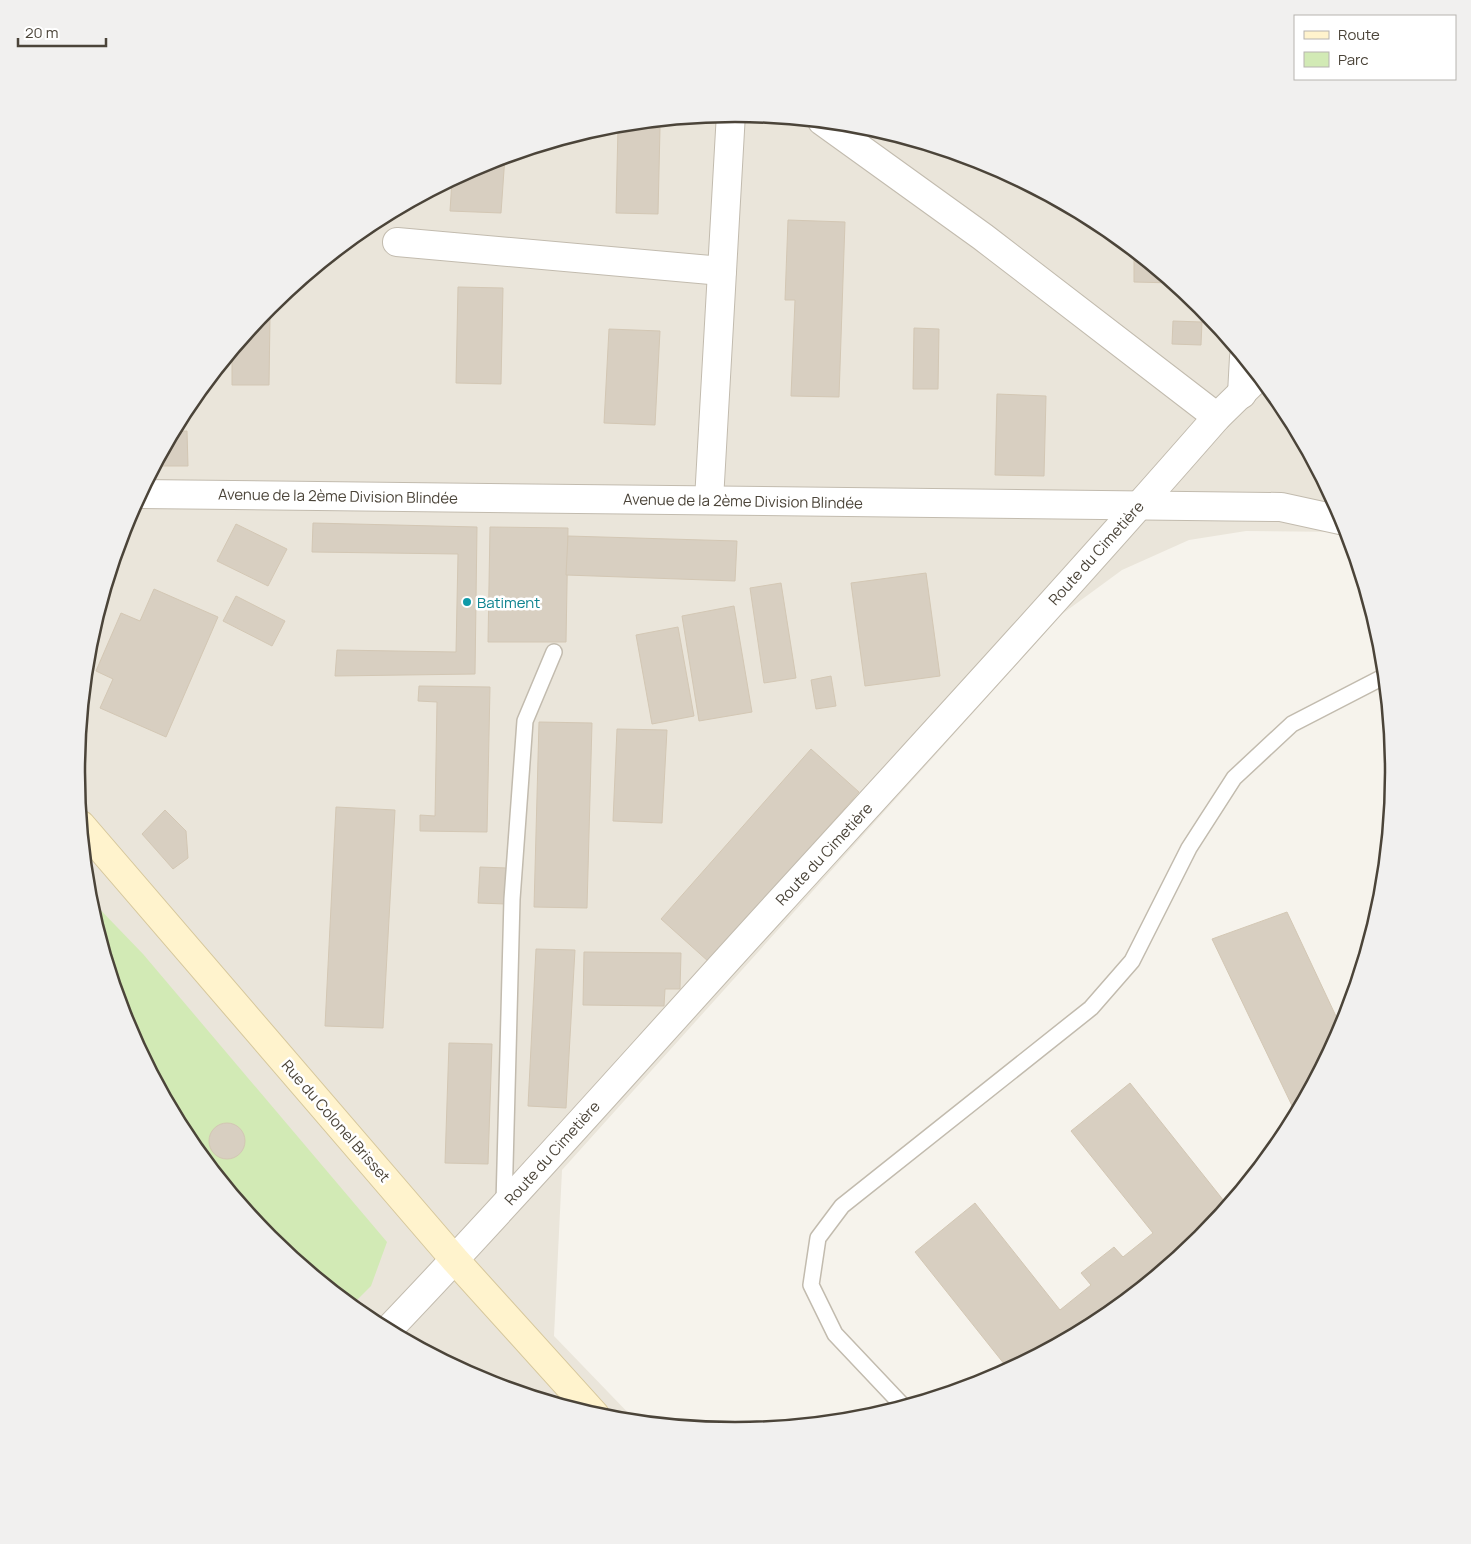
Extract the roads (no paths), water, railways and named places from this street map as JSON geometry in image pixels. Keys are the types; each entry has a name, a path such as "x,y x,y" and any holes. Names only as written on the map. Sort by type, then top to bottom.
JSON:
{"street":[{"path":"709,500 730,122"},
{"path":"833,129 983,237 1217,417"},
{"path":"397,242 722,271"},
{"path":"1247,369 1250,385"},
{"name":"Route du Cimetière","path":"393,1325 455,1260 921,749 1217,417 1250,385"},
{"name":"Avenue de la 2ème Division Blindée","path":"148,494 1138,507 1281,507 1334,519"},
{"name":"Rue du Colonel Brisset","path":"88,832 455,1260 585,1404"}],"lane":[{"path":"504,1206 512,899 525,721 554,652"},
{"path":"899,1401 835,1334 831,1326 811,1285 818,1238 842,1206 1090,1008 1132,961 1189,848 1234,778 1292,724 1379,679"}],"place":[{"name":"Batiment","path":"467,602"}]}
